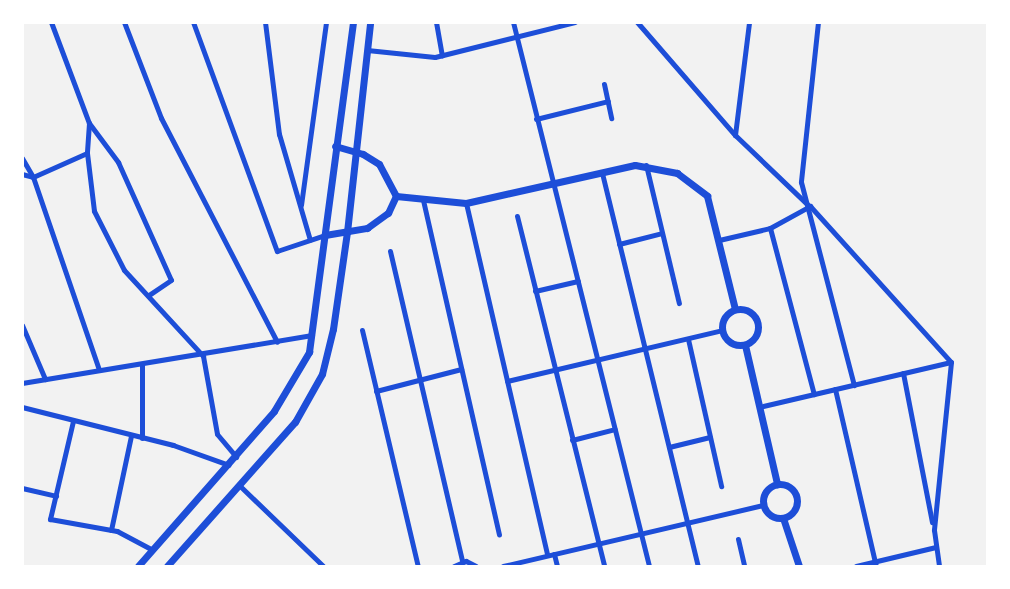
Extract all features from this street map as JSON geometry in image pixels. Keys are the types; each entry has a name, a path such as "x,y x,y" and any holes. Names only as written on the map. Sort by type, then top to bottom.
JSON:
{"street":[{"path":"51,22 88,123 118,162 171,280 149,295"},
{"path":"124,22 161,118 277,342"},
{"path":"193,22 276,251 325,235 361,231 381,219 396,196"},
{"path":"265,22 279,134 310,240"},
{"path":"301,208 326,22"},
{"path":"138,567 236,457 290,390 309,352 353,22"},
{"path":"167,567 295,422 322,374 333,329 347,232 370,22"},
{"path":"436,22 442,55"},
{"path":"513,22 649,567"},
{"path":"368,50 442,55 575,22"},
{"path":"637,22 735,135 810,206 951,362 934,530"},
{"path":"735,135 750,22"},
{"path":"818,22 801,182 810,206 854,385"},
{"path":"604,84 611,118"},
{"path":"536,119 608,101"},
{"path":"88,123 87,153 94,211 124,270 203,356 217,434 236,457"},
{"path":"335,146 356,151 380,164 396,196"},
{"path":"22,174 33,177 87,153"},
{"path":"22,158 33,177 99,370"},
{"path":"396,196 466,203 646,165 677,173 698,186 707,196 735,309"},
{"path":"646,165 679,303"},
{"path":"602,173 698,567"},
{"path":"423,200 499,534"},
{"path":"466,203 547,555"},
{"path":"719,240 770,228 810,206"},
{"path":"517,216 604,567"},
{"path":"770,228 814,394"},
{"path":"620,244 662,233"},
{"path":"390,251 462,561"},
{"path":"535,291 578,281"},
{"path":"735,309 752,313 758,324 756,336 745,345 730,343 722,330 725,316 735,309"},
{"path":"22,326 45,379"},
{"path":"362,330 418,567"},
{"path":"507,381 722,330"},
{"path":"22,383 203,356 312,335"},
{"path":"688,339 722,486"},
{"path":"745,345 777,484"},
{"path":"759,407 951,362"},
{"path":"142,364 142,438"},
{"path":"376,391 461,369"},
{"path":"903,373 934,530 939,567"},
{"path":"834,389 876,564"},
{"path":"22,407 131,436 173,444 229,465"},
{"path":"73,421 50,519 111,530 136,539 152,550"},
{"path":"572,440 615,429"},
{"path":"111,530 131,436"},
{"path":"669,447 710,437"},
{"path":"777,484 788,486 796,495 794,511 783,518 769,514 763,505 764,494 777,484"},
{"path":"240,486 323,567"},
{"path":"22,488 56,496"},
{"path":"503,567 763,505"},
{"path":"783,518 799,567"},
{"path":"738,539 744,567"},
{"path":"856,567 876,564 936,547"},
{"path":"554,554 557,567"},
{"path":"454,567 462,561"},
{"path":"462,561 476,567"}]}
